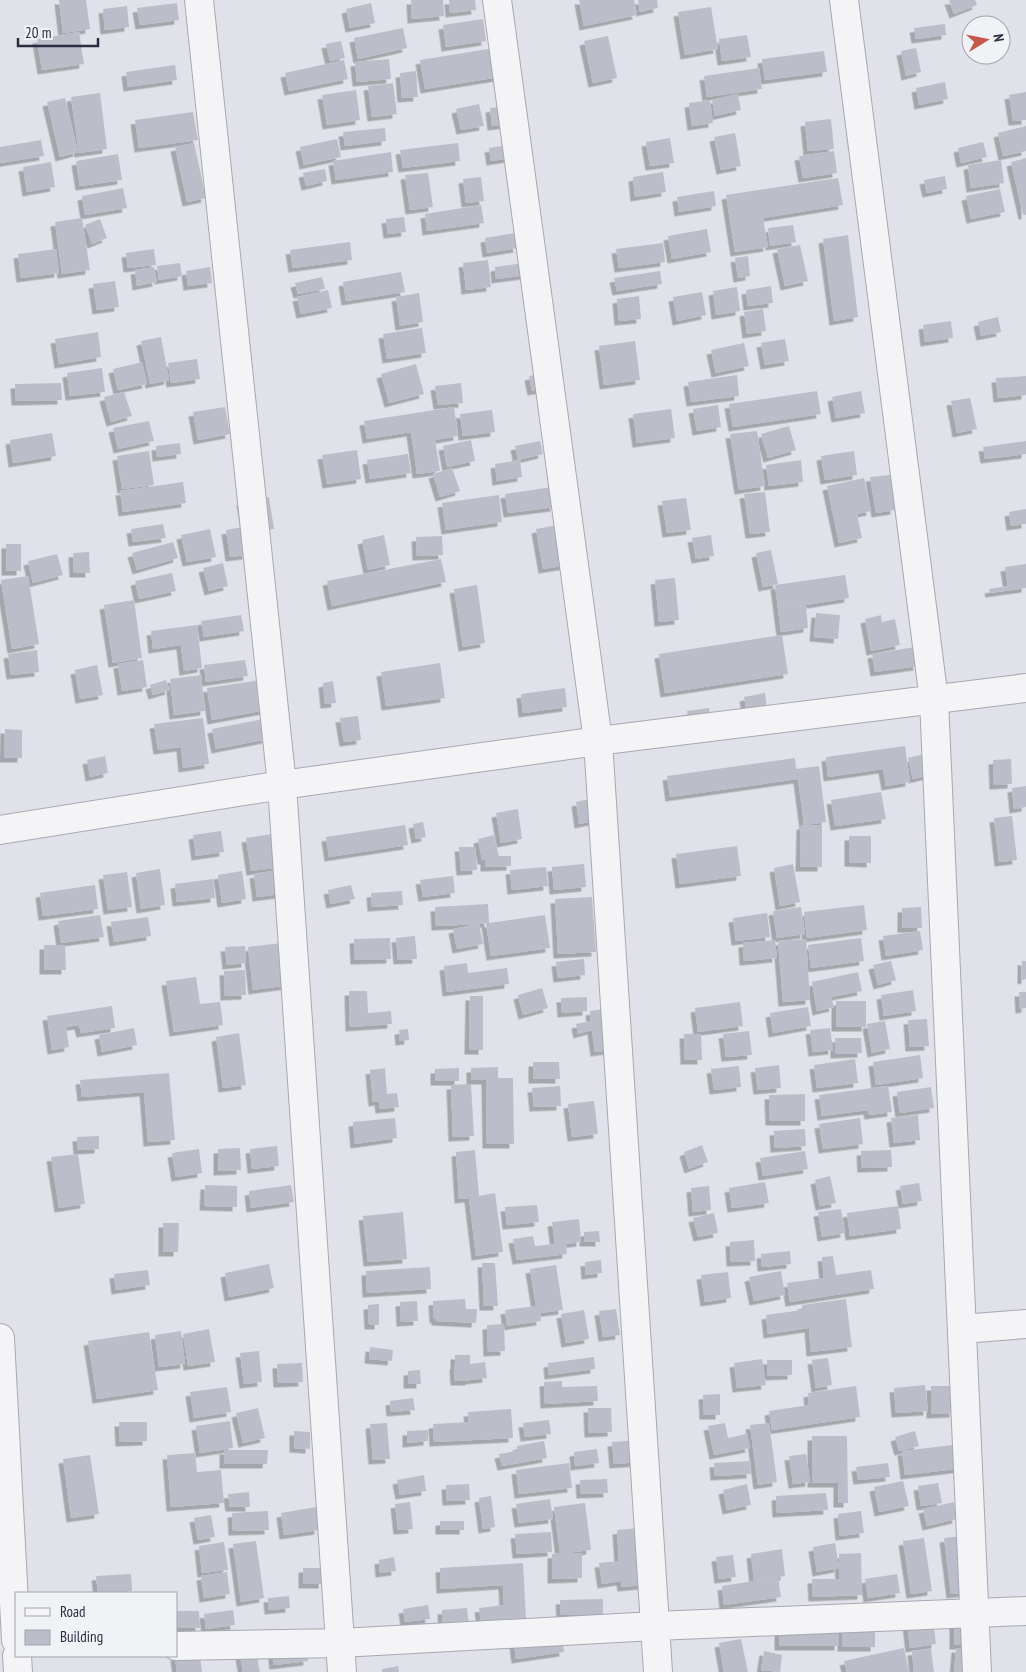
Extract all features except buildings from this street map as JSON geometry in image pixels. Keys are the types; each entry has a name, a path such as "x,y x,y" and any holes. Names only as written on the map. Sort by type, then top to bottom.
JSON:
{"street":[{"path":"198,0 282,785 342,1672"},
{"path":"497,0 598,741 658,1672"},
{"path":"844,0 934,700 977,1672"},
{"path":"0,830 282,785 598,741 1026,688"},
{"path":"962,1329 1026,1324"},
{"path":"0,1338 15,1621"},
{"path":"178,1646 340,1643 655,1626 1026,1612"},
{"path":"0,1650 15,1650"},
{"path":"17,1657 18,1672"}]}
